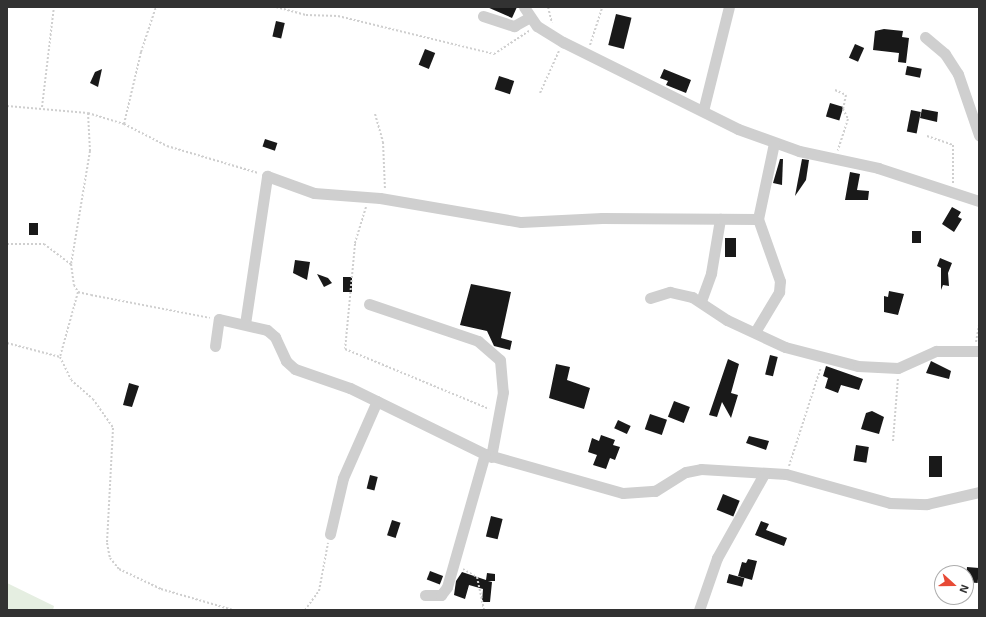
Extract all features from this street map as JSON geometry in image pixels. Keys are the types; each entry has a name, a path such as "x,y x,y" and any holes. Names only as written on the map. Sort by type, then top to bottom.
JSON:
{"street":[{"path":"524,7 537,26 563,42 703,111 774,143 878,168 979,201"},
{"path":"703,111 729,7"},
{"path":"483,16 514,26 530,17"},
{"path":"925,37 945,54 958,74 979,135"},
{"path":"755,332 779,292 780,281 758,218 774,143"},
{"path":"245,324 267,176 314,193 385,199 520,222 602,218 758,218"},
{"path":"701,301 711,273 720,219"},
{"path":"650,298 670,292 701,301 727,320 784,347 858,366 898,368 936,351 977,351"},
{"path":"368,304 488,348 500,360 504,374 500,414 445,592 426,595"},
{"path":"215,346 219,320 245,324 272,332 286,361 295,369 377,401 488,455 633,494 655,491 686,472 701,469 764,474 786,474 890,503 927,504 979,492"},
{"path":"330,534 342,478 377,401"},
{"path":"699,610 717,558 764,474"}],"path":[{"path":"42,107 54,7"},
{"path":"124,124 140,52 156,7"},
{"path":"276,7 306,15 338,16 494,54 537,26"},
{"path":"587,54 602,7"},
{"path":"540,93 563,42"},
{"path":"835,90 846,96 843,109 848,119 836,159"},
{"path":"7,106 42,107 88,113 124,124 167,146 267,176"},
{"path":"88,113 90,152 71,264 78,292 60,356 71,380 94,399 113,428 107,543 110,558 119,569 161,589 233,610"},
{"path":"375,114 386,166 385,199"},
{"path":"927,136 953,144 953,192"},
{"path":"369,198 355,244 345,349 500,414"},
{"path":"7,244 44,244 71,264"},
{"path":"78,292 219,320"},
{"path":"977,351 979,325"},
{"path":"7,343 60,356"},
{"path":"786,474 824,358"},
{"path":"893,442 898,368"},
{"path":"305,610 319,591 330,534"},
{"path":"454,566 477,577 484,610"}],"shaded area":[{"path":"7,583 54,606 53,610 7,610"}],"building":[{"path":"487,7 517,7 512,18"},
{"path":"616,14 632,18 624,49 608,45"},
{"path":"276,21 285,23 281,39 272,37"},
{"path":"884,29 903,31 902,37 909,38 906,63 898,62 899,53 873,50 875,31"},
{"path":"855,44 864,48 858,62 849,58"},
{"path":"425,49 435,53 429,69 419,65"},
{"path":"907,66 922,69 920,78 905,75"},
{"path":"102,69 98,87 90,83 95,72"},
{"path":"664,69 691,80 686,93 666,85 668,81 660,78"},
{"path":"499,76 514,81 510,94 495,89"},
{"path":"830,103 843,107 839,120 826,116"},
{"path":"922,109 938,112 937,122 920,118"},
{"path":"911,110 921,112 917,134 907,132"},
{"path":"265,139 277,143 275,151 263,147"},
{"path":"780,159 783,159 782,185 773,183"},
{"path":"802,159 809,160 806,180 795,196"},
{"path":"850,172 860,174 857,190 869,191 868,200 845,200"},
{"path":"952,207 961,212 958,217 962,219 954,232 942,224"},
{"path":"29,223 38,223 38,235 29,235"},
{"path":"912,231 921,231 921,243 912,243"},
{"path":"725,238 736,238 736,257 725,257"},
{"path":"940,258 952,263 948,273 949,286 943,285 941,290 941,268 937,266"},
{"path":"295,260 310,262 307,280 293,273"},
{"path":"317,274 328,278 332,283 324,287"},
{"path":"343,277 352,277 352,292 343,292"},
{"path":"471,284 511,292 501,338 512,341 510,350 494,346 487,331 460,325"},
{"path":"889,291 904,294 898,315 884,312 884,296 888,297"},
{"path":"770,355 778,357 773,376 765,374"},
{"path":"728,359 739,364 731,393 738,395 731,418 722,402 717,417 709,415"},
{"path":"931,361 951,371 949,379 926,373"},
{"path":"556,364 570,367 567,380 590,388 584,409 549,398"},
{"path":"826,366 863,379 859,390 841,385 838,393 825,388 828,378 823,376"},
{"path":"129,383 139,386 132,407 123,405"},
{"path":"674,401 690,407 684,423 668,417"},
{"path":"872,411 884,417 879,434 861,429 866,413"},
{"path":"650,414 667,420 662,435 645,429"},
{"path":"618,420 631,426 627,434 614,428"},
{"path":"601,435 615,440 613,445 620,447 615,460 610,458 606,469 593,465 597,455 588,452 592,438 599,441"},
{"path":"749,436 769,441 766,450 746,443"},
{"path":"856,445 869,447 866,463 853,461"},
{"path":"929,456 942,456 942,477 929,477"},
{"path":"370,475 378,477 374,491 367,489"},
{"path":"723,494 740,501 733,517 717,510"},
{"path":"491,516 503,519 498,539 486,536"},
{"path":"392,520 401,523 396,538 387,535"},
{"path":"761,521 769,524 766,530 787,538 784,546 755,535"},
{"path":"748,559 757,561 752,580 738,576 742,562 746,563"},
{"path":"974,568 979,568 978,583 974,583"},
{"path":"430,571 443,576 440,584 427,579"},
{"path":"462,572 486,580 487,573 495,574 495,581 488,581 492,582 490,602 482,602 483,589 469,585 465,599 454,595 456,581"},
{"path":"729,574 744,578 742,587 727,583"}]}
